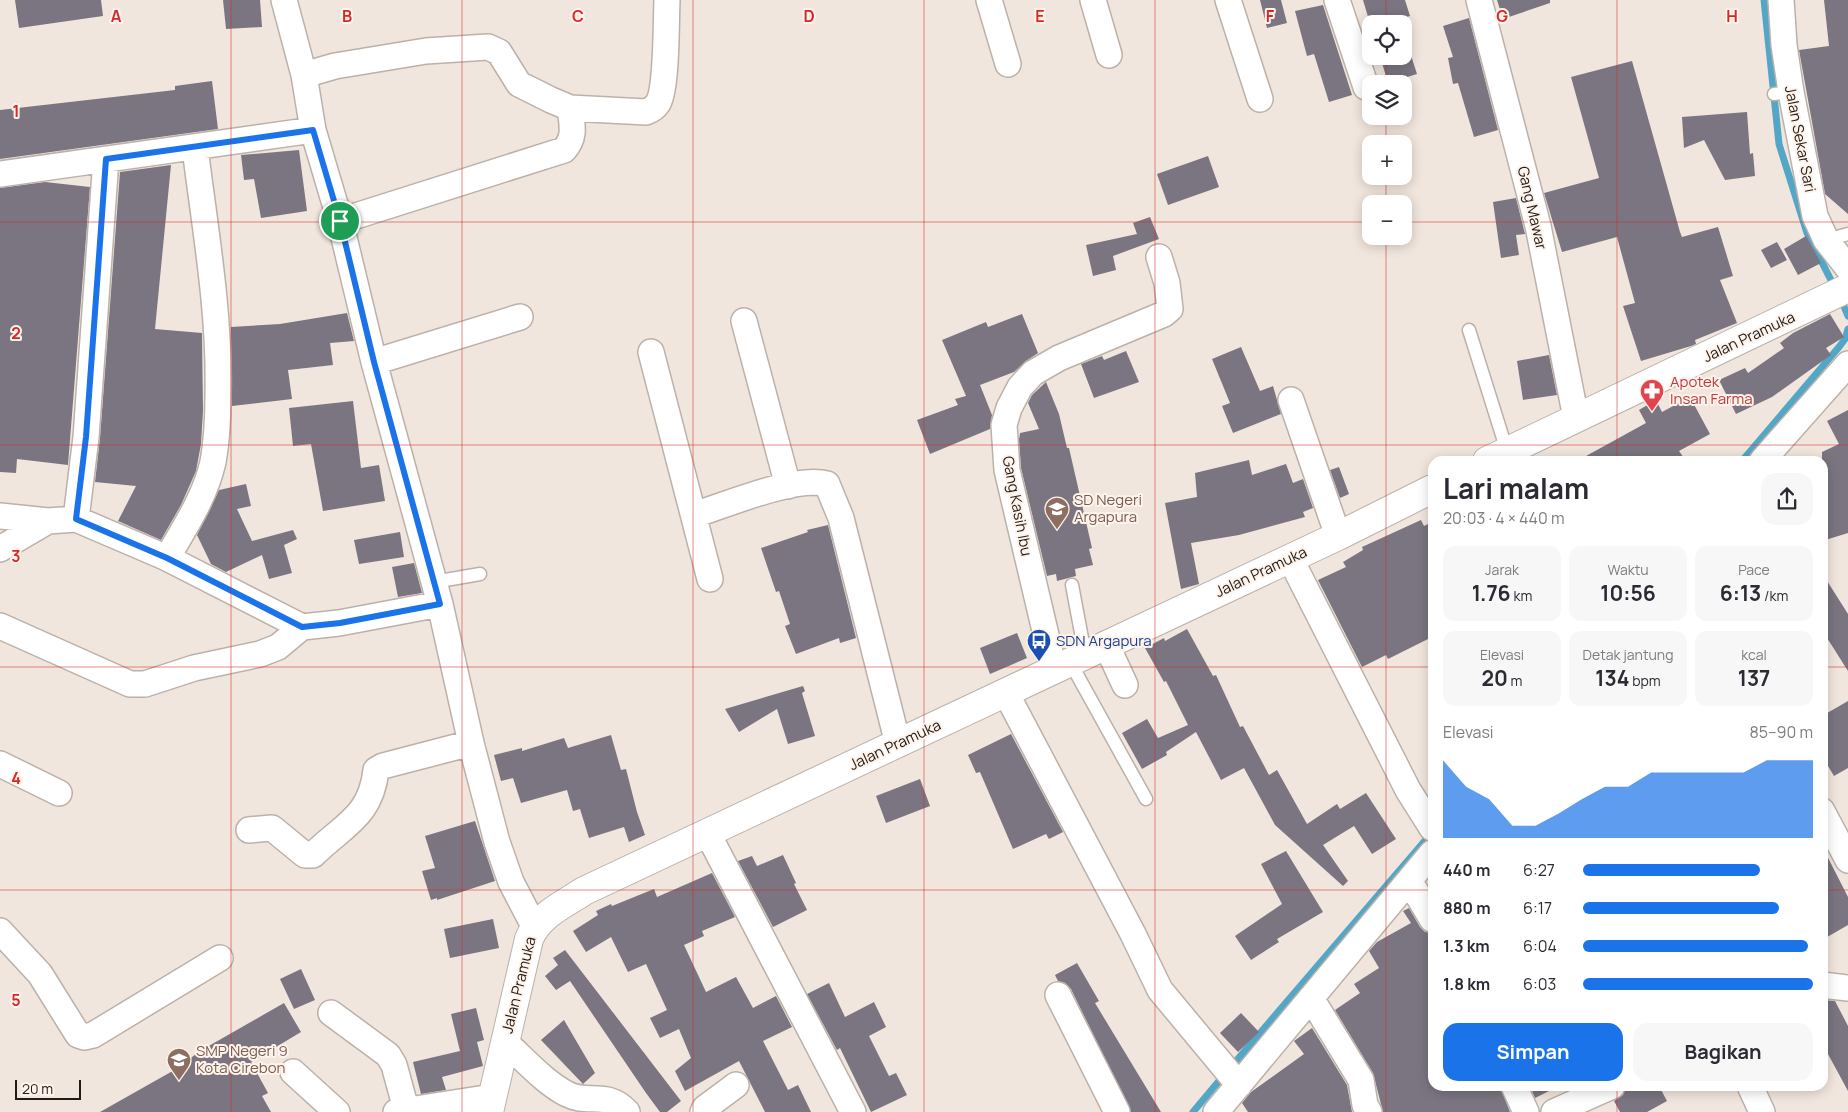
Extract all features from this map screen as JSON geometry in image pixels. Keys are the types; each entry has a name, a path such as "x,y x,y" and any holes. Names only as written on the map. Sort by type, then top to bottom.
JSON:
{"street":[{"path":"284,0 304,75 313,130 340,221 374,362 437,593 471,743 506,870 534,926"},
{"path":"304,75 335,66 426,51 488,47 499,52 519,84 536,94 570,108 636,112 652,110 659,102 664,70 667,0"},
{"path":"989,0 1008,64"},
{"path":"1093,0 1108,55"},
{"path":"1228,0 1260,99"},
{"path":"1338,0 1362,75"},
{"name":"Gang Mawar","path":"1479,0 1538,226 1576,418"},
{"name":"Jalan Sekar Sari","path":"1781,0 1784,45 1782,93 1815,216 1837,237 1843,286"},
{"path":"340,221 564,150 571,143 573,131 570,108"},
{"path":"0,174 313,130"},
{"path":"167,558 202,495 212,463 217,427 219,368 216,315 195,148"},
{"path":"76,519 86,437 106,159"},
{"name":"Gang Kasih Ibu","path":"1078,657 1007,470 1004,425 1009,408 1020,387 1033,373 1059,358 1164,314 1170,309 1167,282 1159,257"},
{"name":"Jalan Pramuka","path":"1497,456 1843,286"},
{"path":"374,362 520,317"},
{"path":"744,321 788,486"},
{"path":"651,352 710,579"},
{"path":"1766,456 1848,364"},
{"path":"1291,400 1338,536"},
{"path":"694,515 800,482 827,484 841,518 898,744"},
{"name":"Jalan Pramuka","path":"491,1105 529,939 534,926 545,916 584,892 1078,657 1338,536 1428,491"},
{"path":"0,516 48,522 76,519 167,558 302,627 340,623 437,593"},
{"path":"0,549 48,522"},
{"path":"1290,558 1404,782 1428,821"},
{"path":"0,626 130,684 145,684 194,668 260,654 278,647 302,627"},
{"path":"1078,657 1125,685"},
{"path":"1006,692 1133,934 1160,990 1239,1085"},
{"path":"249,830 272,828 305,855 313,855 363,810 370,800 376,770 383,766 471,743"},
{"path":"0,764 58,793"},
{"path":"1828,822 1848,860"},
{"path":"708,834 853,1112"},
{"path":"1216,1112 1428,858"},
{"path":"1410,882 1428,913"},
{"path":"0,931 40,974 78,1035 84,1037 93,1035 220,958"},
{"path":"1828,986 1848,988"},
{"path":"1058,995 1117,1112"},
{"path":"1311,998 1361,1080 1365,1105 1369,1112"},
{"path":"331,1013 388,1056 394,1065 401,1111 491,1105"},
{"path":"505,1042 559,1089 569,1095 610,1100 619,1103 627,1112"},
{"path":"293,1072 337,1112"},
{"path":"703,1112 705,1108 736,1085"},
{"path":"1516,1091 1526,1112"},
{"path":"1752,1091 1762,1112"},
{"path":"1554,1112 1602,1098"}],"lane":[{"path":"1469,330 1497,456"},
{"path":"437,593 480,574"},
{"path":"1072,585 1078,657 1146,799"}],"building":[{"path":"15,0 101,0 103,16 19,28"},
{"path":"223,0 260,0 262,27 226,29"},
{"path":"1260,0 1281,0 1287,23 1267,28"},
{"path":"1363,0 1405,0 1410,15 1367,15"},
{"path":"1497,0 1550,0 1550,3 1503,19"},
{"path":"1824,0 1848,0 1848,214 1825,194 1799,50 1829,46"},
{"path":"1323,5 1352,95 1329,102 1314,54 1307,56 1295,11"},
{"path":"1469,18 1498,130 1474,137 1458,83 1453,84 1448,58 1453,57 1443,26"},
{"path":"1412,58 1417,74 1412,76 1386,75 1383,65 1412,65"},
{"path":"1632,61 1682,237 1718,227 1733,276 1720,280 1737,323 1695,340 1696,344 1691,346 1641,361 1623,306 1635,303 1617,237 1562,252 1544,193 1599,178 1571,77"},
{"path":"212,81 218,129 0,159 0,110 175,90 175,86"},
{"path":"1747,112 1750,154 1753,153 1755,176 1725,180 1704,140 1684,148 1682,117"},
{"path":"299,150 307,211 261,218 254,179 244,180 241,155"},
{"path":"1208,156 1219,187 1168,205 1157,174"},
{"path":"171,165 155,329 202,333 203,411 201,444 196,471 181,505 161,540 118,521 136,486 95,482 120,172"},
{"path":"45,182 90,187 68,465 17,459 16,473 0,472 0,188"},
{"path":"1516,198 1525,234 1516,235 1519,255 1501,258 1493,202"},
{"path":"1150,217 1159,239 1113,256 1116,270 1093,276 1086,245 1137,234 1133,223"},
{"path":"1806,236 1821,263 1798,275 1784,249"},
{"path":"1777,242 1787,260 1771,268 1761,250"},
{"path":"347,313 354,341 330,343 333,365 288,370 292,399 232,406 231,327 280,324"},
{"path":"1022,314 1038,353 1014,372 980,385 992,415 990,429 930,454 917,420 958,405 955,399 966,396 942,340 986,322 988,327"},
{"path":"1830,314 1844,337 1826,348 1831,355 1772,397 1736,414 1719,380 1745,368 1748,373 1784,348 1780,343 1793,333"},
{"path":"1241,347 1260,391 1273,386 1281,414 1233,433 1222,406 1230,403 1212,359"},
{"path":"1126,351 1139,382 1094,398 1081,364 1102,356 1104,360"},
{"path":"1549,355 1557,395 1523,400 1517,361"},
{"path":"1046,382 1059,414 1067,448 1069,448 1092,548 1089,549 1093,565 1075,569 1076,576 1057,581 1056,574 1047,576 1021,468 1019,440 1020,433 1039,429 1028,403 1032,395"},
{"path":"1690,397 1710,434 1679,451 1682,456 1586,456 1646,423 1639,410 1656,400 1662,412"},
{"path":"353,401 361,468 379,465 385,501 323,511 311,444 293,446 289,408"},
{"path":"1848,410 1848,533 1828,539 1828,456 1822,456 1822,452 1839,444 1827,421"},
{"path":"1249,460 1252,475 1286,464 1293,483 1303,479 1313,508 1303,512 1305,517 1239,535 1191,543 1199,584 1181,589 1165,503 1197,497 1195,473"},
{"path":"1339,467 1349,494 1340,498 1330,470"},
{"path":"246,484 251,506 237,509 252,541 293,530 297,539 284,545 292,573 269,579 262,555 226,572 211,564 197,535 219,490"},
{"path":"1421,520 1424,526 1428,524 1428,639 1388,659 1386,655 1362,667 1318,580 1346,567 1343,562 1363,550 1362,547"},
{"path":"828,525 856,638 840,643 839,638 796,654 785,626 790,624 779,591 776,592 761,548 808,532 807,530"},
{"path":"400,532 404,557 359,564 354,540"},
{"path":"414,563 422,593 398,597 392,567"},
{"path":"1828,582 1848,614 1848,671 1828,639"},
{"path":"1187,629 1213,676 1216,675 1240,727 1243,726 1269,775 1277,770 1307,824 1337,804 1340,809 1366,793 1396,839 1372,854 1354,826 1323,845 1348,881 1343,886 1275,825 1244,768 1221,780 1196,732 1166,752 1167,755 1142,769 1122,733 1147,719 1158,738 1188,725 1166,681 1164,682 1145,648 1164,638 1165,641"},
{"path":"1017,633 1027,658 990,674 980,648"},
{"path":"803,686 805,691 802,693 815,736 788,744 777,709 739,732 725,709"},
{"path":"1848,701 1848,768 1834,776 1828,766 1828,713"},
{"path":"1011,734 1063,832 1049,839 1046,834 1013,849 980,772 976,773 968,755"},
{"path":"611,735 621,770 626,769 645,835 629,842 624,827 589,838 580,809 573,811 567,790 521,803 513,778 501,781 494,755 522,748 522,751 564,738 568,748"},
{"path":"920,779 930,806 886,823 876,796"},
{"path":"475,821 495,881 437,900 437,898 431,900 422,871 435,868 425,836"},
{"path":"1286,851 1323,912 1277,939 1279,942 1251,960 1235,936 1282,904 1261,864"},
{"path":"783,855 796,883 794,884 807,910 773,927 738,861 752,856 757,866"},
{"path":"1828,858 1848,897 1848,925 1828,937"},
{"path":"712,873 735,917 702,931 704,936 684,945 706,992 736,977 753,1008 776,996 792,1027 763,1041 788,1090 798,1085 811,1112 765,1112 739,1061 685,1091 675,1071 691,1058 679,1029 660,1038 650,1018 667,1010 646,964 628,972 611,937 586,952 573,931 598,915 596,911 611,904 612,906 654,889 657,897"},
{"path":"1409,908 1420,927 1428,932 1428,1091 1502,1091 1510,1112 1383,1112 1373,1073 1335,1010 1360,993 1354,984 1379,968 1369,951 1377,942 1411,923 1403,911"},
{"path":"493,919 499,948 450,958 444,929"},
{"path":"565,950 681,1101 667,1112 660,1112 570,981 556,990 545,976 558,965 553,958"},
{"path":"1077,963 1099,1001 1095,1003 1161,1112 1131,1112 1071,989 1065,983 1058,981 1055,975"},
{"path":"301,969 315,1000 294,1009 280,979"},
{"path":"829,983 845,1017 874,1002 886,1027 869,1036 889,1076 896,1073 907,1095 871,1112 840,1048 837,1050 807,994"},
{"path":"1828,1000 1835,1001 1848,1026 1848,1091 1828,1054"},
{"path":"284,1003 301,1032 251,1062 268,1093 262,1096 271,1112 100,1112 185,1064 200,1051"},
{"path":"476,1008 484,1040 477,1042 483,1066 442,1077 446,1090 421,1094 413,1062 460,1051 451,1014"},
{"path":"1241,1013 1259,1032 1238,1052 1220,1033"},
{"path":"564,1020 595,1073 583,1084 541,1040"},
{"path":"1312,1028 1347,1085 1352,1112 1248,1112 1242,1103 1251,1092 1304,1054 1294,1041"},
{"path":"1532,1091 1549,1091 1535,1098"},
{"path":"1624,1091 1662,1091 1667,1101 1647,1112 1620,1112 1614,1101 1623,1095"}],"waterway":[{"path":"1764,0 1779,144 1807,233 1835,288"},
{"path":"1840,297 1848,316"},
{"path":"1746,456 1839,347 1845,339 1848,329"},
{"path":"1231,1067 1428,837"},
{"path":"1193,1112 1224,1075"}],"place":[{"name":"Apotek Insan Farma","path":"1652,412"},
{"name":"SD Negeri Argapura","path":"1057,530"},
{"name":"SDN Argapura","path":"1039,662"},
{"name":"SMP Negeri 9 Kota Cirebon","path":"179,1081"}],"route":[{"path":"313,130 340,221 374,362 440,604 340,623 302,627 167,558 76,519 86,437 106,159 313,130"}]}
